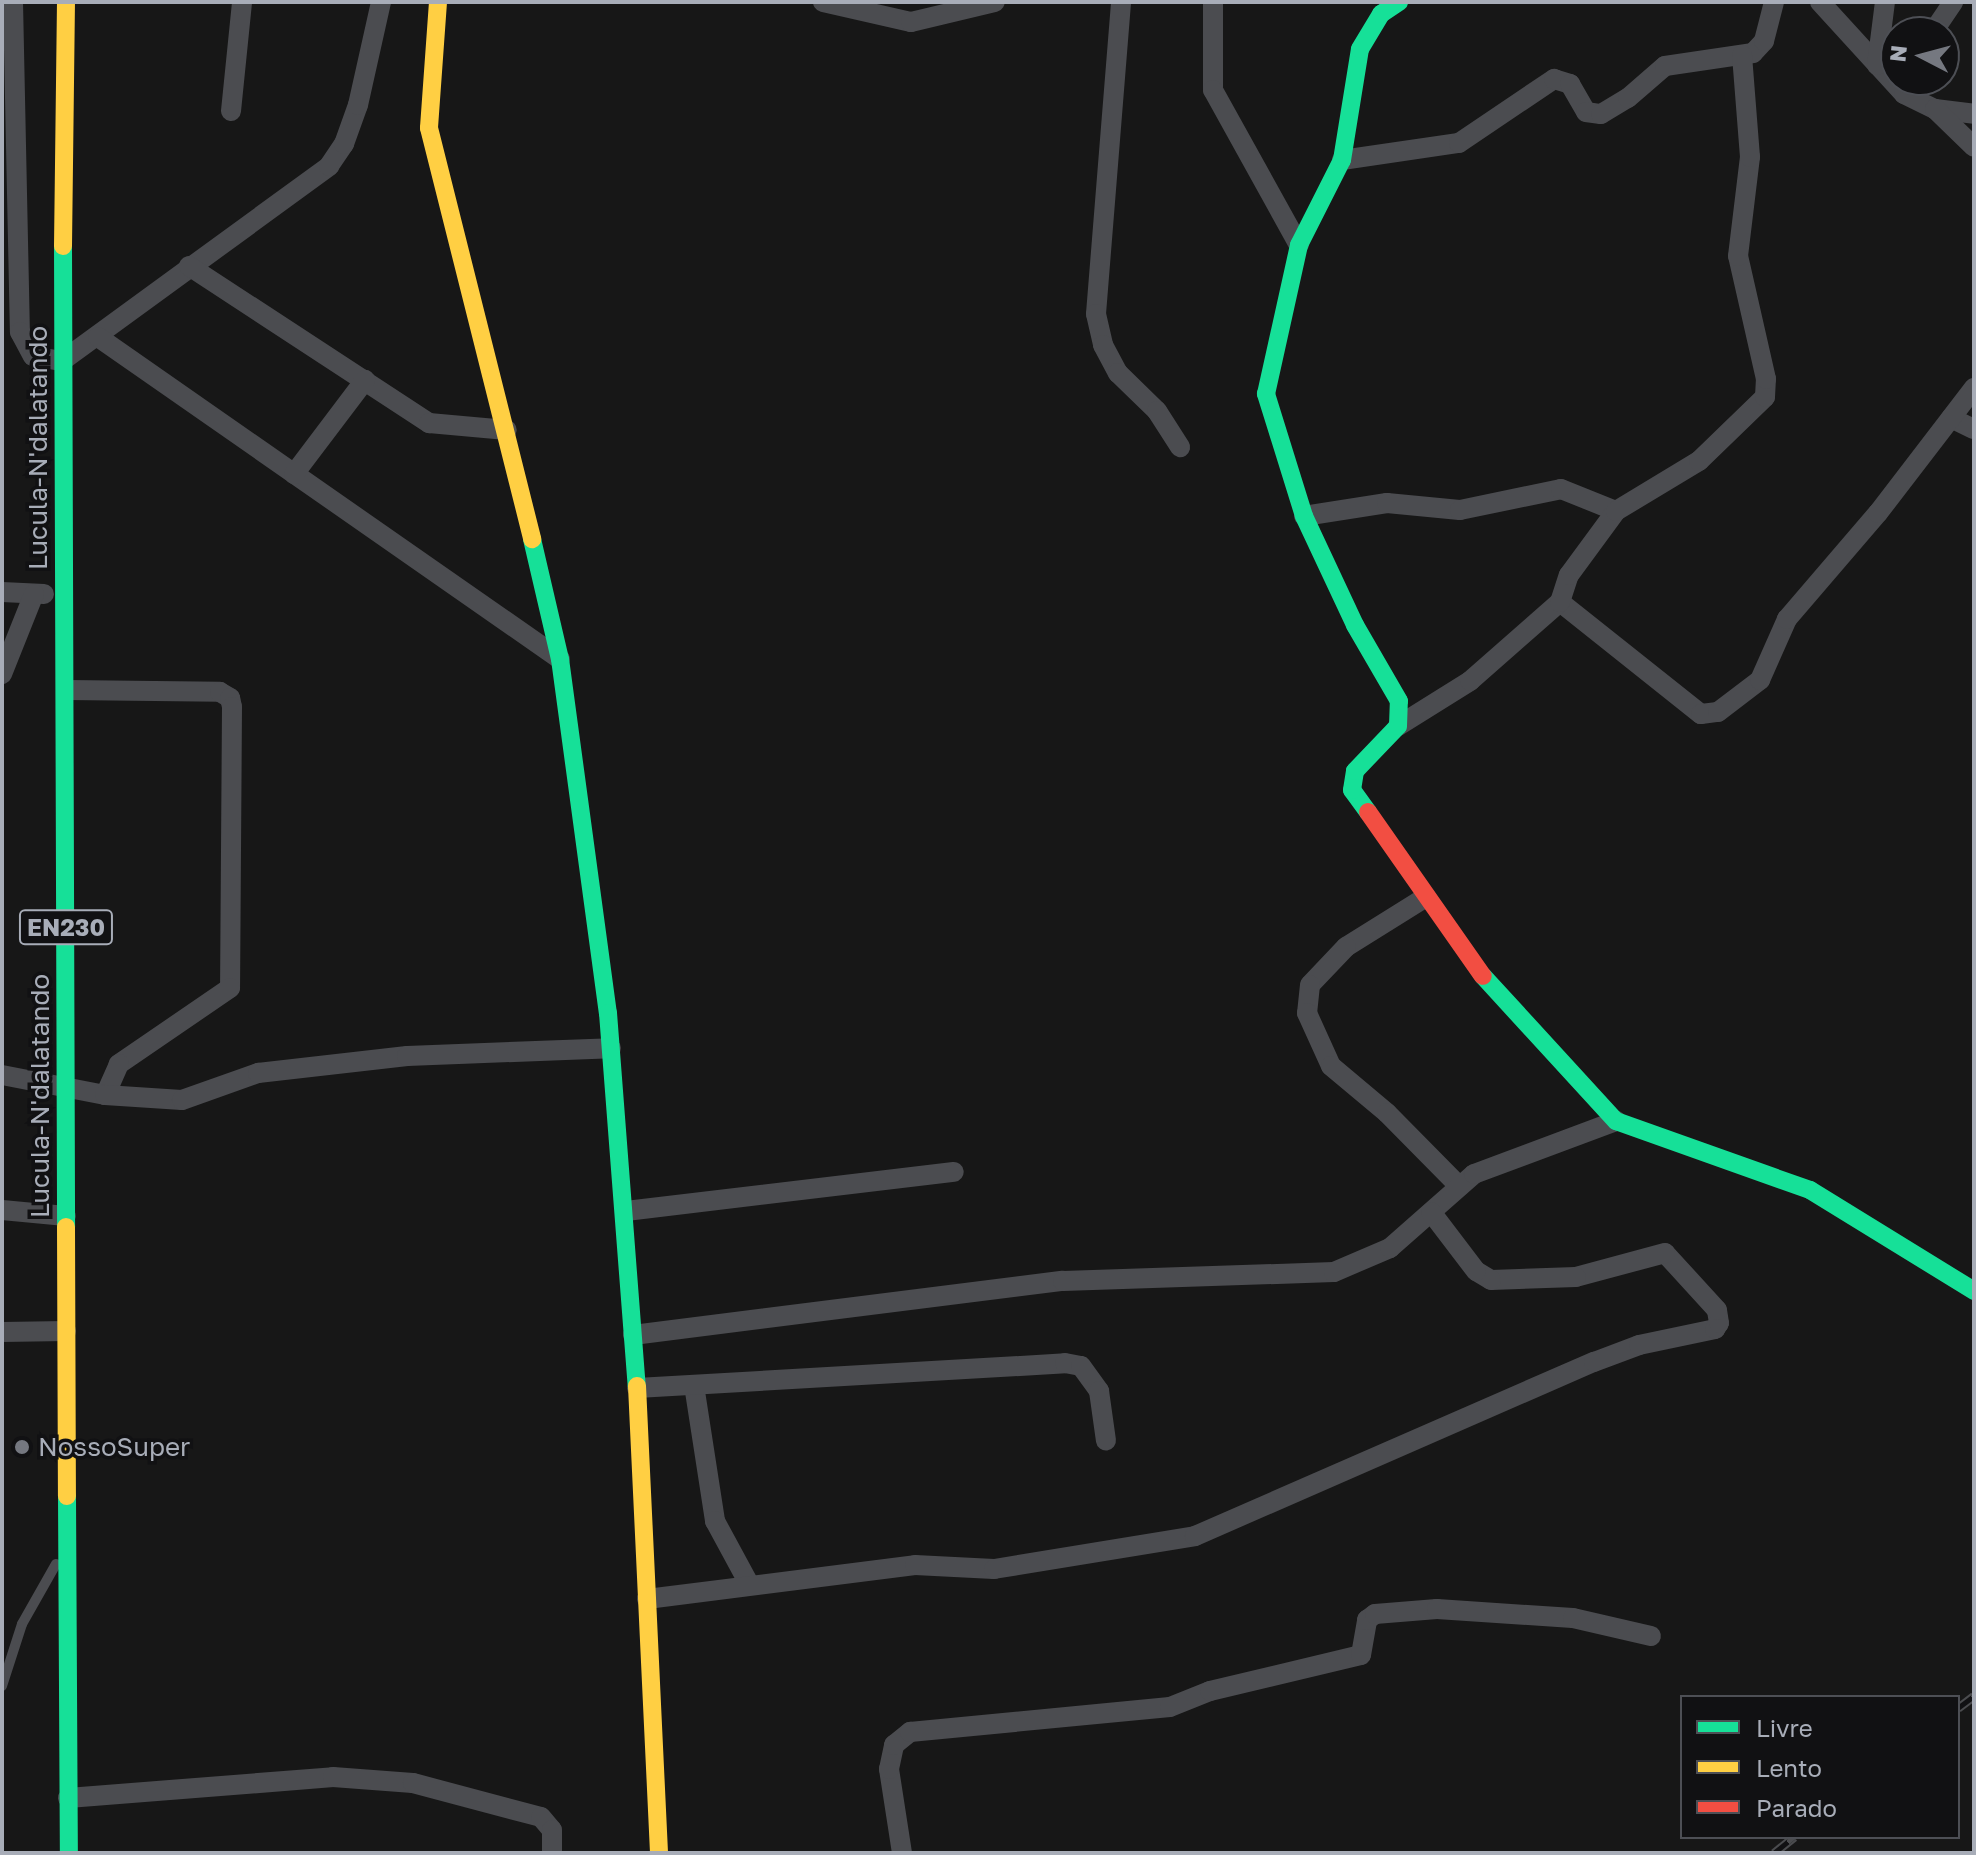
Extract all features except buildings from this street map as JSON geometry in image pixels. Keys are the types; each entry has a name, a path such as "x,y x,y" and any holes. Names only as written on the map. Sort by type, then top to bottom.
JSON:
{"main road":[{"name":"Lucula-N'dalatando","path":"66,2 62,361 67,690 65,1087 69,1853"},
{"path":"438,2 432,31 429,128 507,430 560,659 611,1048 626,1211 637,1388 659,1853"},
{"path":"1399,2 1381,14 1360,49 1342,160 1299,245 1266,394 1304,516 1355,625 1396,690 1398,726 1355,771 1352,790 1480,972 1616,1121 1810,1190 1974,1291"}],"street":[{"path":"13,2 9,138 11,278 25,350 42,360 62,361 329,166 344,144 358,105 381,2"},
{"path":"231,111 242,2"},
{"path":"823,2 911,22 995,2"},
{"path":"1115,2 1133,2"},
{"path":"1213,2 1213,90 1299,245"},
{"path":"1342,160 1459,143 1554,79 1570,84 1586,112 1601,114 1628,98 1665,66 1742,55 1761,47 1774,2"},
{"path":"1820,2 1877,65 1974,147"},
{"path":"1877,65 1885,2"},
{"path":"1121,3 1096,314 1103,345 1118,373 1157,411 1180,447"},
{"path":"1398,726 1470,681 1560,602 1569,575 1616,511 1699,461 1765,397 1766,379 1738,256 1750,157 1742,55"},
{"path":"1924,96 1926,106"},
{"path":"1926,106 1974,114"},
{"path":"189,266 429,423 507,430"},
{"path":"98,337 560,659"},
{"path":"294,474 365,380"},
{"path":"1560,602 1701,714 1718,712 1760,680 1787,619 1974,388"},
{"path":"1951,418 1974,429"},
{"path":"1304,516 1387,503 1460,510 1561,489 1616,511"},
{"path":"2,592 64,594"},
{"path":"2,674 34,594"},
{"path":"67,690 220,692 232,707 230,988 119,1064 105,1095"},
{"path":"1426,897 1346,947 1310,985 1307,1013 1331,1066 1387,1113 1459,1186"},
{"path":"2,1075 105,1095 182,1100 258,1073 407,1056 611,1048"},
{"path":"633,1335 1063,1281 1334,1272 1377,1257 1459,1186 1489,1168 1616,1121"},
{"path":"626,1211 954,1172"},
{"path":"2,1210 66,1216"},
{"path":"647,1599 915,1565 994,1569 1195,1536 1594,1362 1639,1345 1715,1329 1719,1323 1717,1310 1665,1253 1576,1277 1491,1280 1476,1271 1431,1212"},
{"path":"2,1332 66,1331"},
{"path":"637,1388 1065,1363 1081,1366 1099,1391 1106,1441"},
{"path":"694,1385 715,1521 749,1584"},
{"path":"902,1853 889,1769 894,1745 910,1732 1170,1707 1210,1691 1361,1655 1367,1620 1375,1614 1437,1609 1573,1618 1651,1636"},
{"path":"68,1798 333,1777 400,1781 541,1817 552,1830 552,1853"}],"lane":[{"path":"2,1686 22,1624 68,1542"}],"railway":[{"path":"1960,1706 1974,1696"},
{"path":"1774,1853 1792,1839"}],"traffic: fast":[{"path":"1368,812 1352,790 1355,771 1398,726 1399,701 1355,625 1304,516 1266,394 1299,245 1342,160 1360,49 1381,14 1399,2"},
{"path":"63,246 66,1227"},
{"path":"532,539 560,659 608,1013 637,1386"},
{"path":"1483,976 1616,1121 1810,1190 1974,1291"},
{"path":"67,1496 69,1853"}],"traffic: slow":[{"path":"63,246 66,2"},
{"path":"438,2 429,128 532,539"},
{"path":"66,1227 67,1496"},
{"path":"637,1386 659,1853"}],"traffic: jam":[{"path":"1368,812 1483,976"}],"place":[{"name":"NossoSuper","path":"22,1447"}]}
